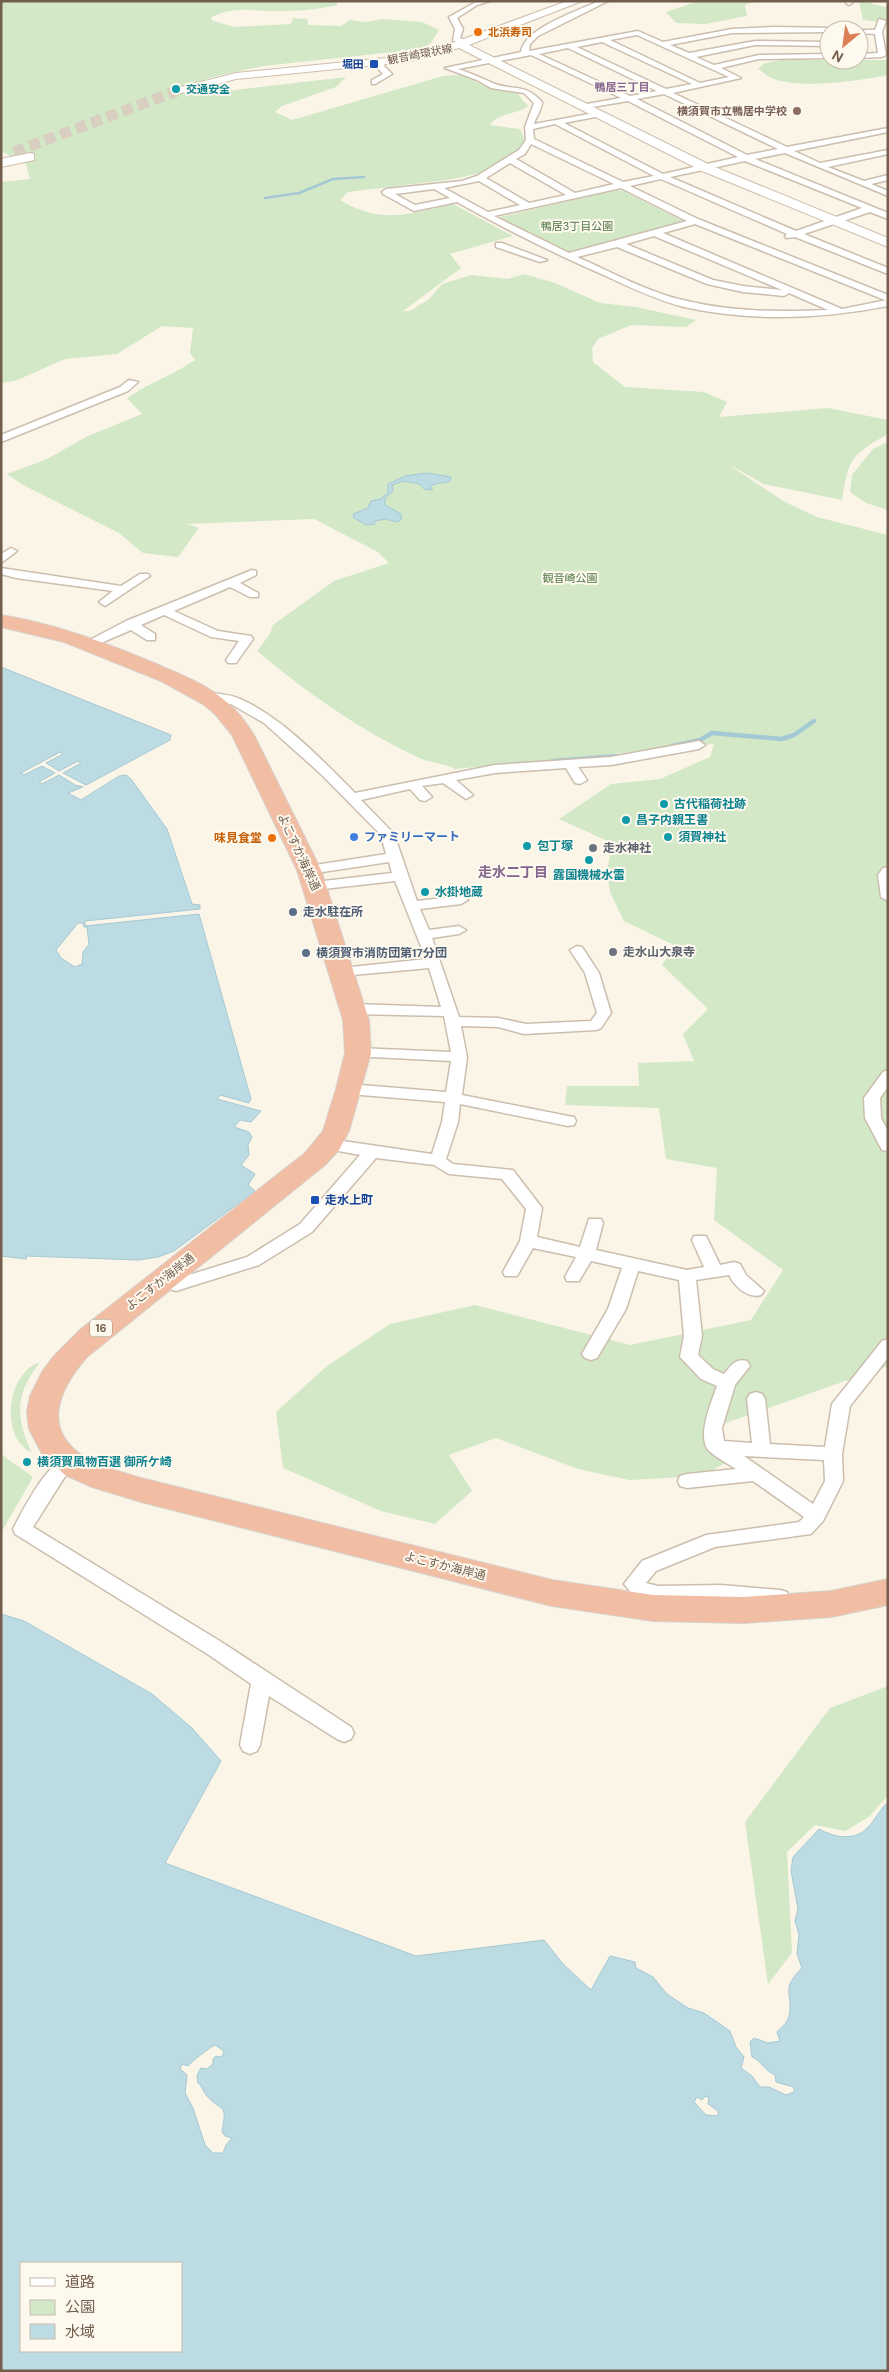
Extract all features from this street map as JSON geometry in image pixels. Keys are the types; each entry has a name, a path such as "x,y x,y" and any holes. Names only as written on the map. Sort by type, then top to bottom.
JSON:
{"highway":[{"name":"よこすか海岸通","path":"1,621 31,625 90,643 188,685 206,696 238,727 312,878 354,1009 358,1034 358,1053 349,1089 336,1131 329,1144 315,1159 74,1351 48,1386 44,1398 44,1425 53,1443 70,1462 99,1476 141,1490 552,1593 652,1608 744,1610 831,1604 888,1592"}],"street":[{"path":"487,1 475,4 452,17 459,29 456,39 492,60 706,168 888,243"},
{"name":"観音崎環状線","path":"178,95 236,80 286,71 381,62 424,55 464,44 577,1"},
{"path":"528,54 526,44 535,34 605,1"},
{"path":"869,56 882,55 876,45 882,21"},
{"path":"662,44 732,31 776,26 819,29"},
{"path":"776,26 781,55"},
{"path":"869,32 878,32"},
{"path":"458,199 414,208 386,192 480,178 511,160 522,152 530,140 529,127 532,115 538,107 538,102 526,91 494,86 480,78 449,68 638,33 737,78 584,107"},
{"path":"604,40 699,85"},
{"path":"688,56 748,44 819,44"},
{"path":"570,46 819,166 888,194"},
{"path":"528,54 630,99 746,158 888,216"},
{"path":"714,67 781,55 819,56"},
{"path":"375,82 388,74 379,65 383,63 381,62"},
{"path":"529,127 597,114"},
{"path":"555,121 663,177 794,234 888,271"},
{"path":"485,215 746,158 888,130"},
{"path":"530,140 695,221 888,298"},
{"path":"1,155 14,152"},
{"path":"819,166 888,152"},
{"path":"1,163 30,157"},
{"path":"511,160 575,196"},
{"path":"863,184 888,177"},
{"path":"480,178 529,206"},
{"path":"435,186 485,215 564,255 649,292 685,304 750,314 783,315 841,312 888,302"},
{"path":"758,246 881,204"},
{"path":"531,264 618,244 695,221"},
{"path":"655,233 841,312"},
{"path":"618,244 710,282 743,289 799,294"},
{"path":"500,245 543,260"},
{"path":"1,439 124,389 133,382"},
{"path":"1,560 11,551"},
{"path":"1,571 27,577 97,583 123,590"},
{"path":"90,643 162,610 252,573"},
{"path":"105,602 144,576"},
{"path":"230,582 254,595"},
{"path":"162,610 215,634 247,639 232,660"},
{"path":"130,624 151,637"},
{"path":"206,696 235,701 268,720 327,772 387,834 400,876 435,963 452,1016 459,1057 450,1122 438,1160"},
{"path":"238,727 268,720"},
{"path":"352,798 412,784 495,769 611,761 699,746"},
{"path":"570,765 580,780"},
{"path":"445,778 466,795"},
{"path":"412,784 424,797"},
{"path":"312,878 395,857"},
{"path":"888,871 885,875 888,898"},
{"path":"312,878 400,876"},
{"path":"412,906 461,900"},
{"path":"424,935 459,930"},
{"path":"354,1009 452,1016 515,1025 524,1029 596,1025 604,1013 592,973 577,950"},
{"path":"342,972 435,963"},
{"path":"358,1053 459,1057"},
{"path":"888,1075 872,1098 873,1118 888,1146"},
{"path":"349,1089 454,1098 568,1122"},
{"path":"329,1144 372,1152 438,1160 449,1169 507,1174 534,1208 528,1241 511,1272"},
{"path":"161,1281 176,1285 253,1261 306,1228 372,1152"},
{"path":"573,1277 587,1253 595,1222"},
{"path":"700,1240 714,1270"},
{"path":"528,1241 686,1276 734,1268 739,1279 755,1291"},
{"path":"591,1354 617,1309 632,1264"},
{"path":"686,1276 693,1336 689,1358 707,1374 727,1383"},
{"path":"831,1604 721,1594 658,1594 642,1592 634,1584 649,1566 713,1540 804,1528 816,1516 834,1481 833,1454 841,1404 888,1346"},
{"path":"741,1366 727,1383 713,1428 715,1445 816,1516"},
{"path":"756,1399 762,1450"},
{"path":"720,1448 833,1454"},
{"path":"70,1462 56,1473 22,1528 216,1649 262,1681 344,1733"},
{"path":"687,1482 755,1474"},
{"path":"250,1745 262,1681"}],"green space":[{"name":"観音崎公園","path":"1,1 337,1 337,5 306,10 228,11 212,17 211,20 234,27 291,24 293,18 307,19 308,25 341,26 350,20 366,22 383,19 422,22 439,30 431,43 422,49 263,66 212,77 190,85 210,93 346,77 336,87 282,106 275,112 292,120 443,76 461,75 485,86 517,93 528,106 498,118 490,125 520,129 526,143 491,171 447,180 348,192 340,200 369,213 382,215 409,214 453,204 513,236 450,254 461,268 403,311 410,311 429,299 442,284 471,275 508,279 524,274 555,283 600,303 636,307 696,320 686,327 631,325 598,339 592,348 593,362 625,387 704,392 727,402 719,417 828,408 888,420 888,434 866,447 854,459 847,475 842,500 764,484 728,464 783,501 817,517 888,535 888,1366 720,1425 720,1448 725,1463 702,1476 629,1480 578,1469 496,1438 449,1455 472,1491 435,1524 381,1511 283,1468 276,1412 327,1366 390,1324 475,1305 630,1345 751,1320 783,1270 714,1220 717,1168 666,1159 659,1108 565,1105 567,1086 639,1086 638,1063 694,1061 683,1034 708,1009 662,965 671,952 682,949 624,921 610,892 607,872 612,843 559,819 611,784 660,779 710,757 714,744 455,769 419,758 335,710 257,651 270,634 273,625 334,581 389,563 378,552 314,519 187,524 199,528 178,557 143,553 119,533 23,485 7,474 45,460 88,436 142,414 127,398 195,360 190,353 193,328 162,326 117,354 65,359 15,381 1,383 1,182 30,179 26,164 1,151"},
{"path":"699,1 757,1 745,5 747,16 706,24 676,23 666,12"},
{"path":"859,1 888,7 888,23 863,20"},
{"path":"781,60 819,60 819,70 869,70 869,60 888,60 888,75 846,82 814,84 786,82 774,79 758,69 765,63"},
{"name":"鴨居3丁目公園","path":"617,190 623,191 683,221 574,255 496,218"},
{"path":"888,442 888,510 866,503 850,492 852,475 873,449"},
{"path":"40,1362 26,1385 20,1406 20,1417 26,1440 32,1453 23,1447 16,1437 12,1426 12,1402 20,1379 30,1367"},
{"path":"1,1452 2,1455 33,1477 1,1533"},
{"path":"888,1686 888,1795 869,1817 845,1831 815,1825 787,1852 792,1953 768,1984 745,1822 830,1708"}],"water":[{"path":"427,473 451,477 450,481 432,485 430,487 433,490 424,489 420,484 404,481 392,485 393,491 385,498 385,505 401,514 401,520 396,522 386,519 374,521 375,524 366,525 354,518 353,514 368,508 371,501 381,499 388,492 388,484 405,476"},
{"path":"1,667 171,735 170,740 86,785 63,773 81,763 78,761 59,771 46,763 63,754 60,752 21,773 24,775 42,766 55,773 39,782 42,784 59,775 75,785 83,787 68,793 81,800 119,776 126,775 131,779 167,829 192,904 200,905 200,909 85,921 85,926 199,914 251,1099 249,1103 220,1095 217,1099 261,1111 251,1122 240,1120 234,1127 249,1132 252,1137 248,1145 249,1155 241,1165 255,1174 248,1185 255,1191 174,1251 158,1257 139,1260 27,1256 26,1259 1,1256","holes":["78,923 83,923 84,927 87,927 89,944 83,952 82,964 75,967 61,958 56,950"]},
{"path":"1,1614 24,1621 152,1694 192,1728 221,1761 165,1863 416,1956 544,1940 563,1964 591,1990 610,1956 635,1962 636,1968 653,1977 667,1994 688,2008 704,2013 730,2031 736,2047 744,2057 741,2068 752,2076 760,2087 769,2087 786,2095 794,2092 794,2087 776,2082 775,2075 752,2057 750,2042 754,2038 768,2043 780,2041 777,2032 789,2016 789,1987 802,1968 797,1954 799,1934 795,1921 798,1909 791,1871 793,1857 819,1829 832,1835 846,1837 859,1834 870,1825 888,1802 888,2371 1,2371","holes":["215,2045 224,2051 223,2055 220,2057 216,2056 213,2059 213,2064 207,2069 201,2068 197,2075 198,2083 206,2094 224,2112 222,2132 225,2136 232,2138 226,2145 223,2153 213,2153 205,2145 193,2108 185,2093 187,2075 180,2069 182,2064 188,2066","705,2096 709,2098 708,2104 718,2111 718,2116 706,2115 694,2102 697,2097 702,2100"]}],"waterway":[{"path":"265,198 299,193 333,179 364,177"},
{"path":"672,746 700,740 712,733 782,739 794,735 814,721"},
{"path":"553,761 616,756"}],"tunnel":[{"path":"14,152 177,91"}],"place":[{"name":"北浜寿司","path":"478,32"},
{"name":"堀田","path":"374,64"},
{"name":"交通安全","path":"176,89"},
{"name":"横須賀市立鴨居中学校","path":"797,111"},
{"name":"古代稲荷社跡","path":"664,804"},
{"name":"昌子内親王書","path":"626,820"},
{"name":"ファミリーマート","path":"354,837"},
{"name":"須賀神社","path":"668,837"},
{"name":"味見食堂","path":"272,838"},
{"name":"包丁塚","path":"527,846"},
{"name":"走水神社","path":"593,848"},
{"name":"露国機械水雷","path":"589,860"},
{"name":"水掛地蔵","path":"425,892"},
{"name":"走水駐在所","path":"293,912"},
{"name":"走水山大泉寺","path":"613,952"},
{"name":"横須賀市消防団第17分団","path":"306,953"},
{"name":"走水上町","path":"315,1200"},
{"name":"横須賀風物百選 御所ケ崎","path":"27,1462"}],"district":[{"name":"鴨居三丁目","path":"622,87"},
{"name":"走水二丁目","path":"513,872"}]}
